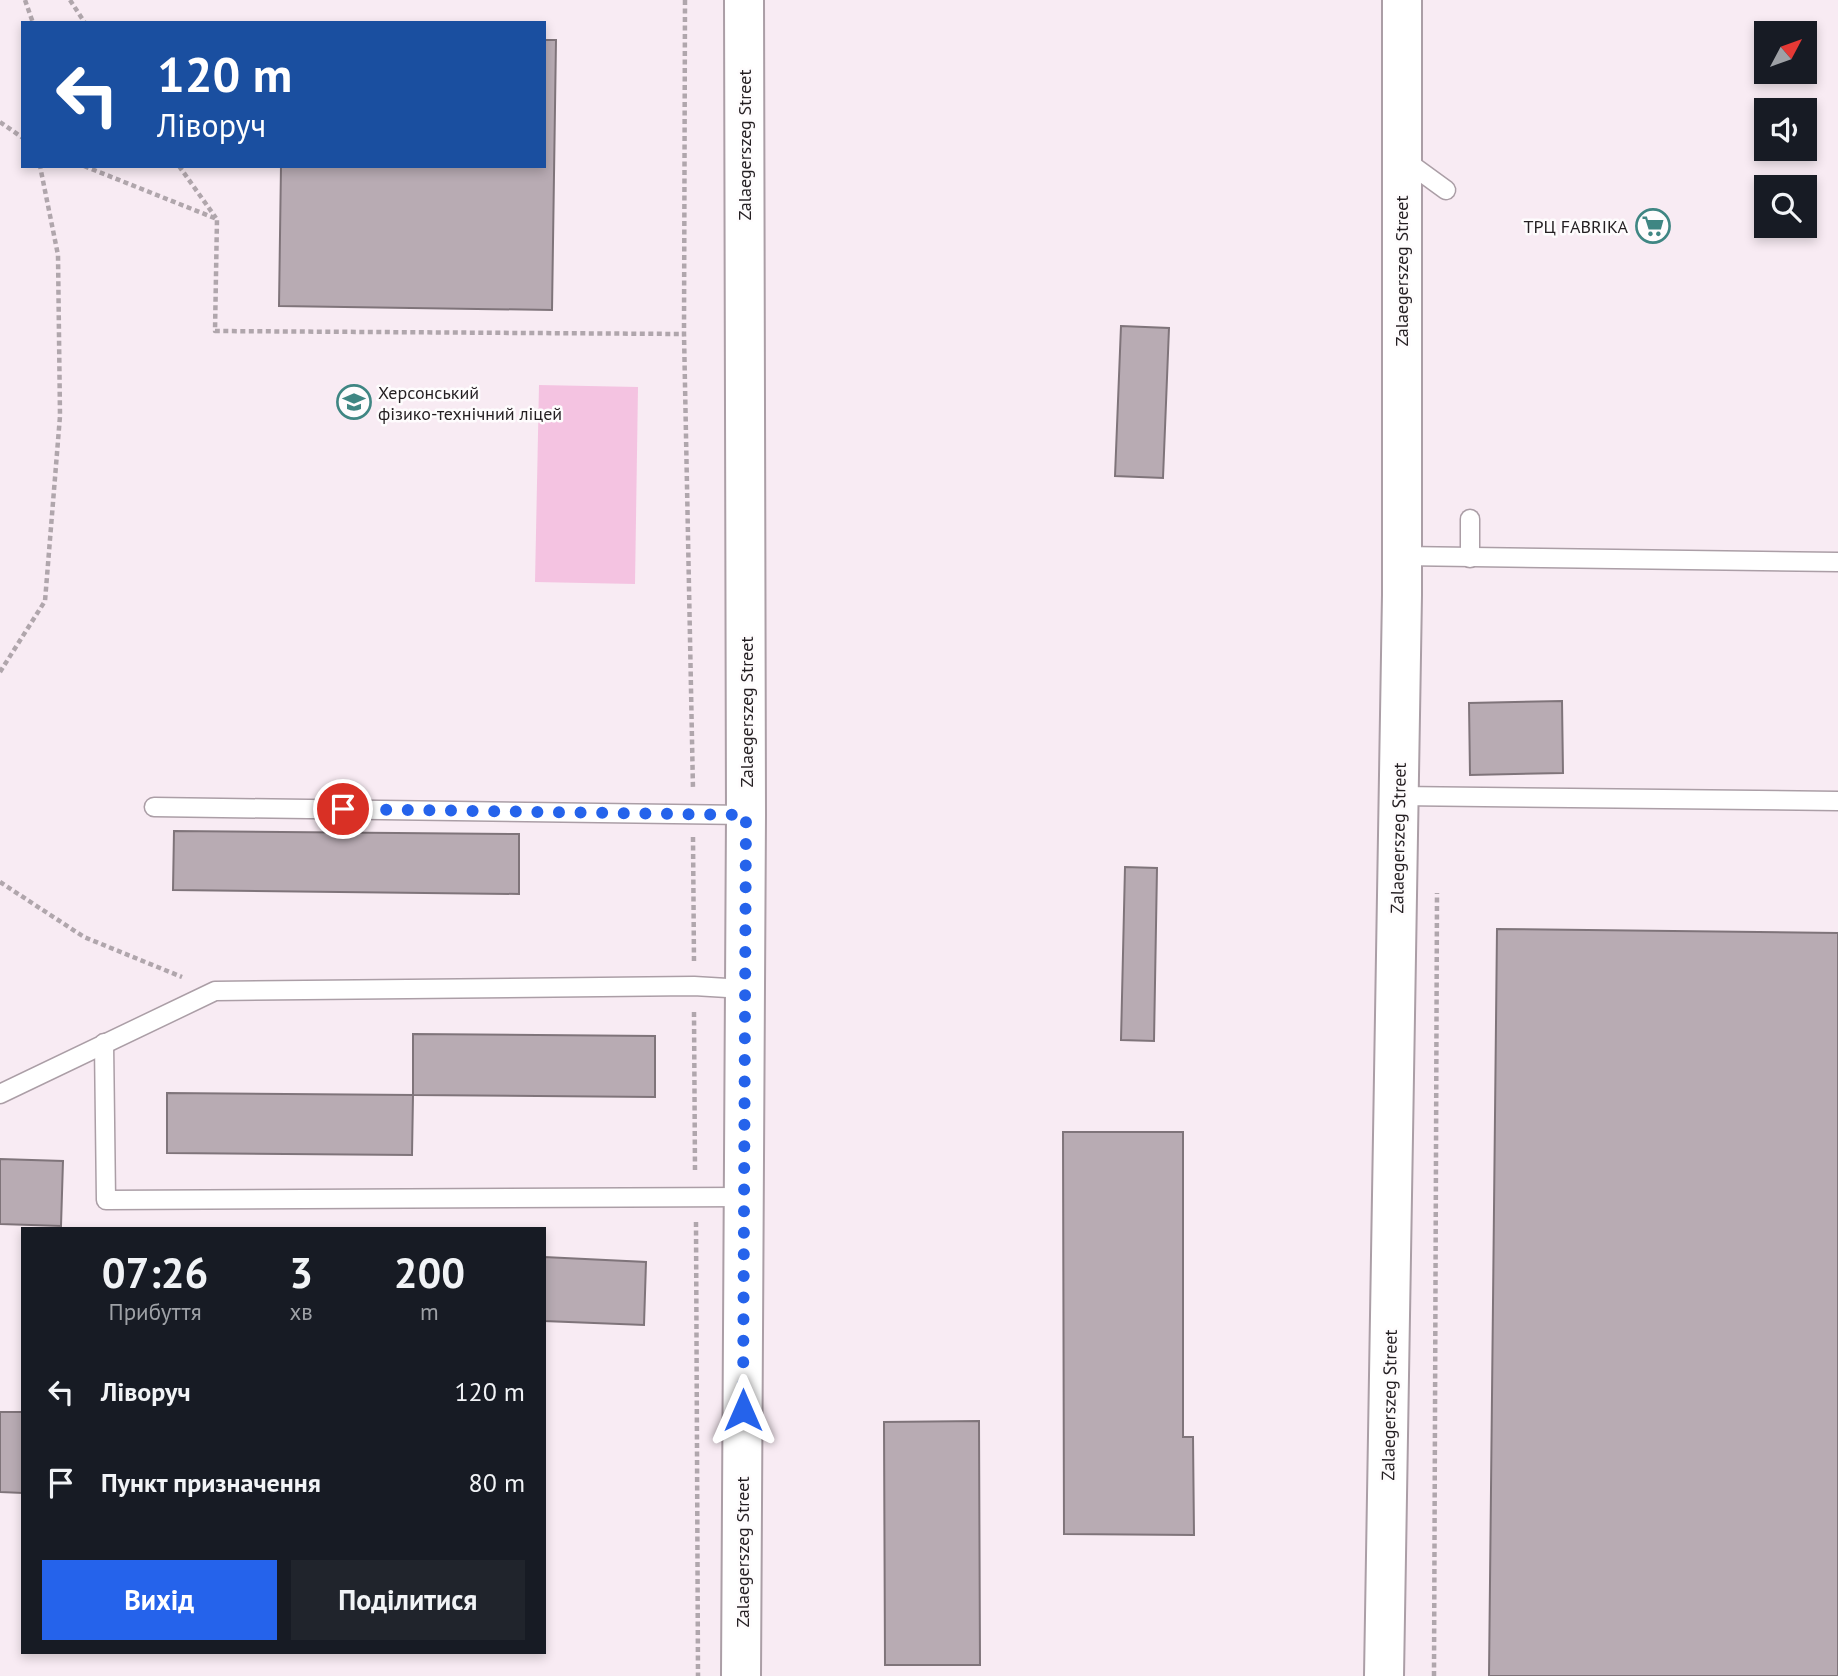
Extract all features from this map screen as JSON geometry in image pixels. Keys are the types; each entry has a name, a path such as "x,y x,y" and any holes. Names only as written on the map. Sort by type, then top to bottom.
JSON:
{"main road":[{"name":"Zalaegerszeg Street","path":"741,1676 746,815 744,0"},
{"name":"Zalaegerszeg Street","path":"1384,1676 1402,556 1402,0"}],"lane":[{"path":"1402,158 1446,190"},
{"path":"1470,519 1470,558"},
{"path":"1402,556 1838,562"},
{"path":"1399,796 1838,801"},
{"path":"154,807 746,815"},
{"path":"0,1094 215,991 694,986 744,989"},
{"path":"104,1043 106,1200 744,1196"}],"path":[{"path":"25,0 32,21"},
{"path":"70,0 84,21"},
{"path":"0,122 21,137"},
{"path":"0,672 45,601 59,429 58,255 40,168"},
{"path":"89,168 217,219"},
{"path":"180,168 217,219 215,331 684,334"},
{"path":"0,881 84,937 215,991"},
{"path":"1434,1676 1437,891"}],"shaded area":[{"path":"539,385 638,387 635,584 535,582"}],"building":[{"path":"546,40 556,40 552,310 279,306 281,168 546,168"},
{"path":"1121,326 1169,328 1163,478 1115,476"},
{"path":"1562,701 1563,773 1470,775 1469,703"},
{"path":"174,831 519,834 519,894 173,890"},
{"path":"1125,867 1157,868 1154,1041 1121,1040"},
{"path":"1497,929 1838,933 1838,1676 1489,1676"},
{"path":"413,1034 655,1036 655,1097 413,1095"},
{"path":"167,1093 413,1095 412,1155 167,1153"},
{"path":"1063,1132 1183,1132 1183,1437 1193,1437 1194,1535 1064,1534"},
{"path":"0,1159 63,1161 61,1226 0,1224"},
{"path":"546,1257 646,1262 644,1325 546,1321"},
{"path":"0,1412 21,1412 21,1493 0,1492"},
{"path":"979,1421 980,1665 885,1665 884,1422"}],"place":[{"name":"ТРЦ FABRIKA","path":"1653,226"},
{"name":"Херсонський фізико-технічний ліцей","path":"354,402"}],"route":[{"path":"343,809 746,815 743,1410"}]}
